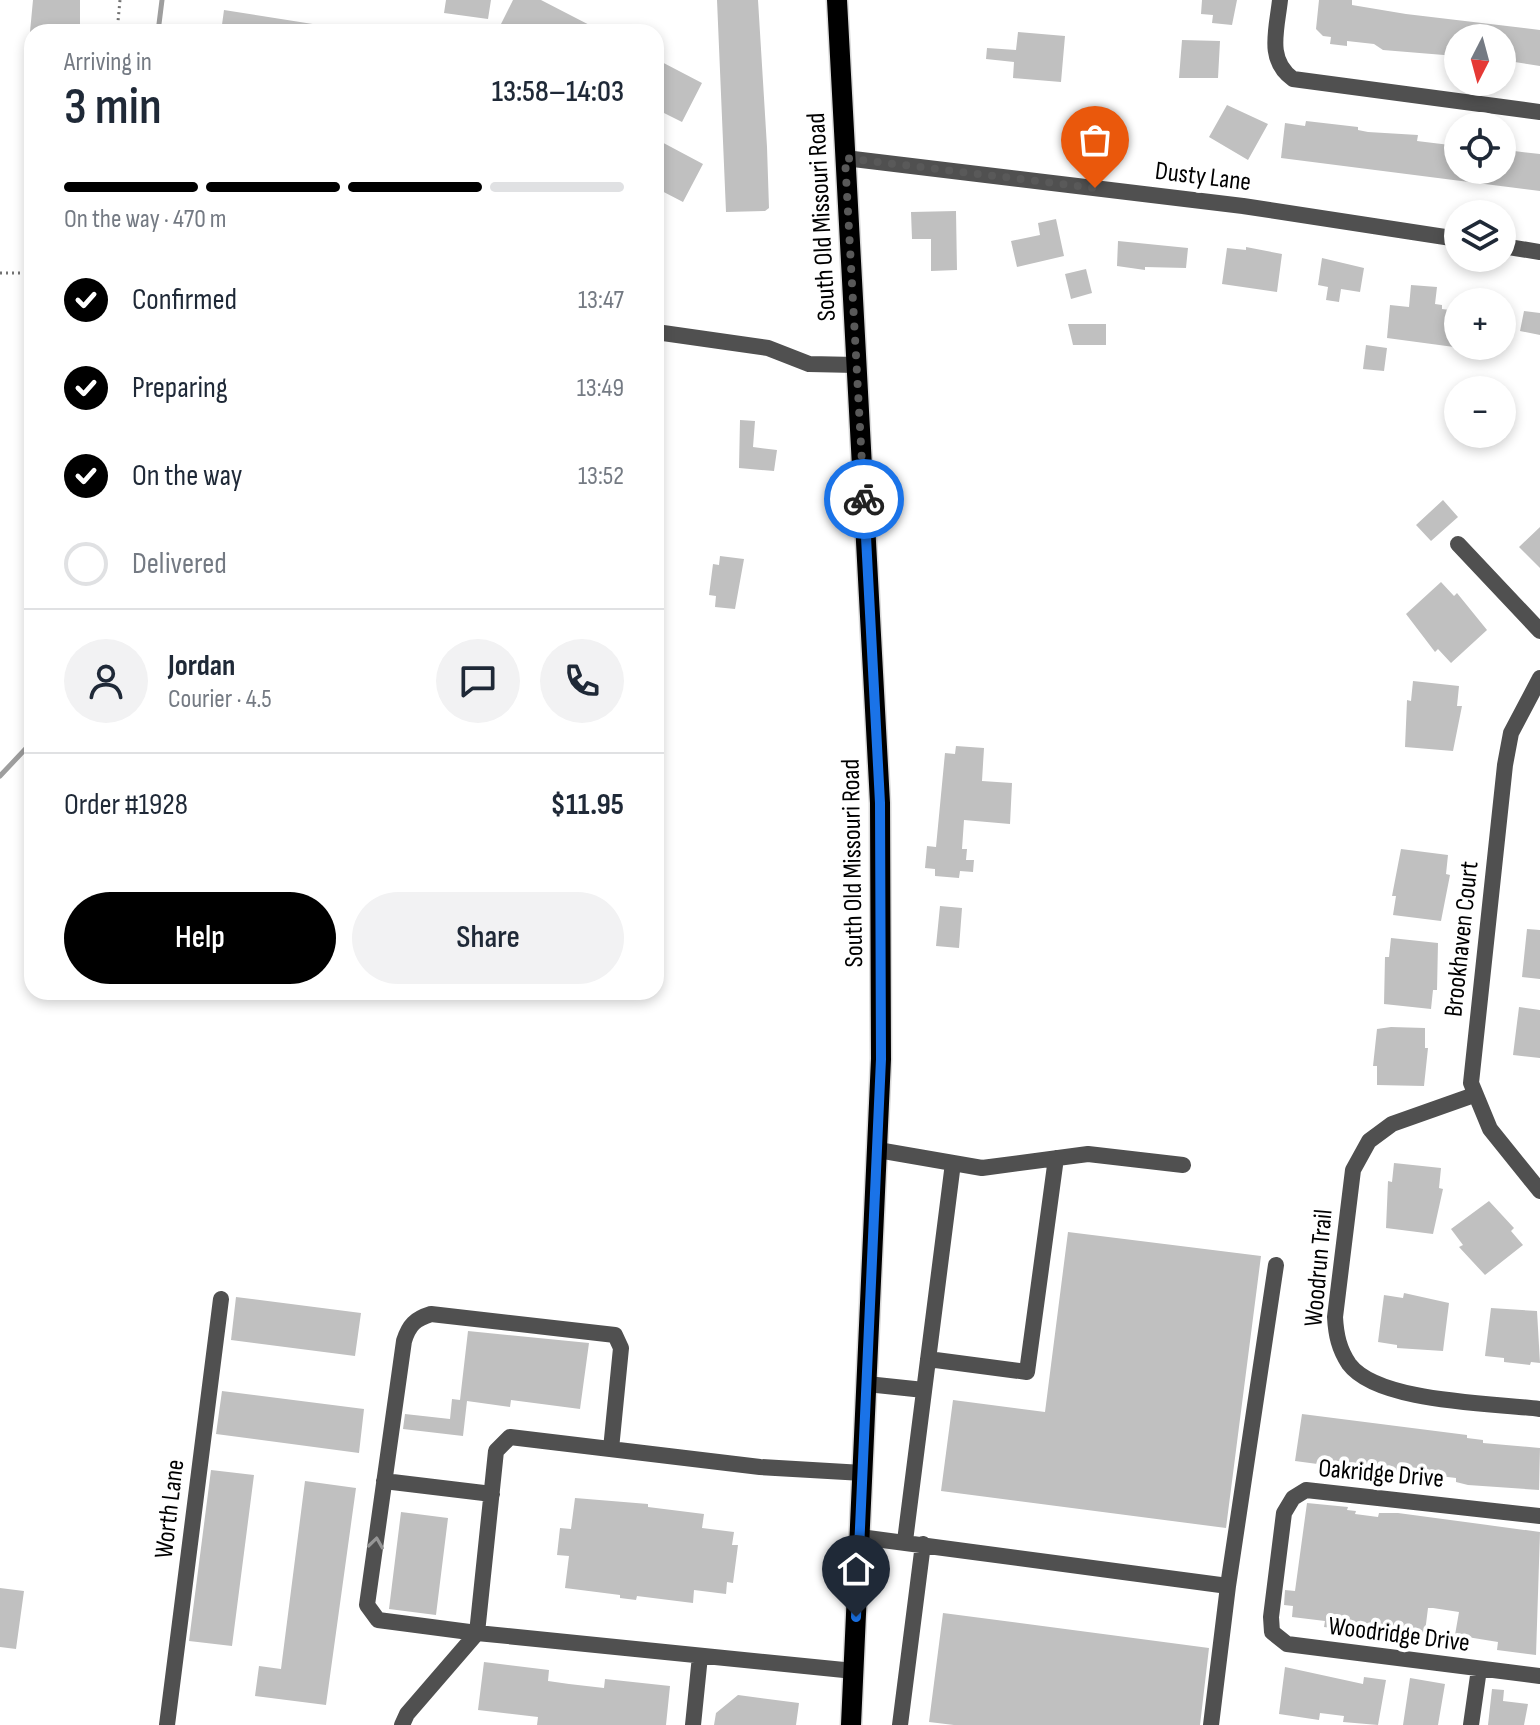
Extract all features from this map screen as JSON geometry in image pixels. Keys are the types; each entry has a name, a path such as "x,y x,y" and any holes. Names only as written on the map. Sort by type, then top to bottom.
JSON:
{"main road":[{"name":"South Old Missouri Road","path":"837,0 880,803 881,1059 851,1725"}],"street":[{"path":"1280,0 1275,45 1282,71 1309,83 1540,112"},
{"name":"Dusty Lane","path":"845,158 1243,206 1444,237"},
{"path":"1516,248 1540,252"},
{"path":"664,333 768,348 809,364 856,365"},
{"path":"1458,544 1540,631"},
{"name":"Brookhaven Court","path":"1540,678 1511,733 1505,765 1472,1067 1474,1095 1490,1129 1540,1191"},
{"name":"Woodrun Trail","path":"1474,1095 1392,1124 1369,1141 1353,1170 1335,1317 1337,1342 1350,1366 1371,1382 1397,1391 1540,1409"},
{"path":"878,1150 982,1168 1088,1154 1183,1165"},
{"path":"928,1359 1027,1372 1056,1158"},
{"path":"905,1541 953,1163"},
{"path":"1211,1725 1228,1586 1276,1265"},
{"name":"Worth Lane","path":"167,1725 221,1299"},
{"path":"611,1449 621,1348 615,1335 431,1314 417,1318 408,1327 404,1341 367,1605 378,1620 854,1671"},
{"path":"867,1384 924,1390"},
{"path":"402,1725 407,1714 477,1633 496,1451 510,1437 760,1467 863,1473"},
{"path":"384,1481 492,1494"},
{"name":"Oakridge Drive","path":"1271,1617 1284,1513 1293,1498 1306,1490 1540,1516"},
{"path":"860,1537 1228,1586"},
{"path":"900,1725 923,1544"},
{"name":"Woodridge Drive","path":"1271,1617 1272,1632 1287,1644 1540,1676"},
{"path":"693,1725 700,1656"},
{"path":"1471,1725 1479,1669"}],"path":[{"path":"118,24 120,0"},
{"path":"0,273 24,273"}],"building":[{"path":"33,0 80,0 80,24 31,24"},
{"path":"446,0 491,0 488,19 444,13"},
{"path":"513,0 541,0 588,24 501,24"},
{"path":"717,0 758,0 767,147 769,208 765,211 726,212"},
{"path":"1202,0 1237,0 1232,25 1212,23 1213,15 1201,14"},
{"path":"1319,0 1352,0 1352,5 1490,24 1444,24 1444,55 1383,50 1374,44 1347,41 1347,46 1330,44 1331,37 1323,36 1316,29"},
{"path":"224,10 313,24 222,24"},
{"path":"1516,27 1540,30 1540,66 1516,62"},
{"path":"1018,32 1065,36 1061,82 1013,78 1014,62 986,59 987,48 1016,50"},
{"path":"1182,40 1220,41 1218,78 1179,78"},
{"path":"664,63 702,83 682,122 664,113"},
{"path":"1227,105 1268,124 1248,160 1209,137"},
{"path":"1306,121 1358,127 1358,130 1368,132 1418,135 1417,141 1444,144 1444,179 1281,158 1285,123 1305,126"},
{"path":"664,143 703,164 683,202 664,192"},
{"path":"1516,151 1540,154 1540,191 1485,184 1516,184"},
{"path":"956,211 957,270 931,271 931,239 912,239 911,212"},
{"path":"1056,219 1064,256 1017,267 1011,241 1040,235 1038,223"},
{"path":"1118,241 1188,248 1186,268 1145,267 1145,270 1117,266"},
{"path":"1246,247 1282,254 1277,292 1222,284 1227,248 1246,250"},
{"path":"1322,258 1364,268 1360,292 1341,289 1339,302 1326,300 1328,287 1318,285"},
{"path":"1086,269 1092,293 1071,299 1065,274"},
{"path":"1411,285 1437,287 1435,304 1442,305 1444,309 1444,346 1387,338 1390,305 1409,307"},
{"path":"1524,311 1540,313 1540,335 1520,331"},
{"path":"1068,324 1106,324 1106,345 1073,345"},
{"path":"1366,345 1387,348 1384,371 1363,369"},
{"path":"740,420 755,421 753,447 777,450 774,471 739,468"},
{"path":"1443,500 1458,517 1431,541 1416,525"},
{"path":"1540,527 1540,568 1519,547"},
{"path":"720,556 744,559 735,609 715,607 716,596 709,595 713,564 719,565"},
{"path":"1441,582 1454,596 1457,593 1487,630 1451,663 1438,649 1435,652 1406,614"},
{"path":"1413,681 1459,686 1457,706 1462,706 1453,751 1405,747 1407,700 1411,701"},
{"path":"956,746 984,748 982,781 1012,783 1010,824 964,820 962,849 967,849 966,860 974,860 973,872 960,871 959,878 935,876 935,869 925,868 927,846 936,847 945,753 955,754"},
{"path":"1401,849 1448,855 1446,874 1450,875 1441,921 1393,915 1396,896 1392,896"},
{"path":"940,906 962,908 959,948 936,946"},
{"path":"1527,929 1540,930 1540,979 1522,977"},
{"path":"1391,938 1438,943 1437,990 1433,990 1431,1009 1384,1004 1385,957 1389,957"},
{"path":"1519,1007 1540,1010 1540,1058 1513,1055"},
{"path":"1425,1028 1425,1048 1428,1048 1424,1086 1377,1085 1377,1066 1373,1066 1377,1029"},
{"path":"1394,1163 1441,1168 1439,1188 1443,1189 1433,1234 1386,1228 1388,1181 1392,1182"},
{"path":"1489,1201 1514,1228 1511,1231 1523,1245 1485,1275 1459,1247 1463,1245 1451,1229"},
{"path":"1068,1232 1261,1256 1226,1528 941,1491 953,1400 1045,1412"},
{"path":"1404,1293 1449,1303 1443,1351 1397,1348 1397,1345 1378,1342 1384,1295 1403,1298"},
{"path":"236,1297 361,1313 355,1356 231,1340"},
{"path":"1491,1308 1537,1311 1540,1363 1504,1362 1504,1358 1485,1356"},
{"path":"468,1331 589,1343 580,1409 511,1400 510,1407 467,1401 463,1436 403,1429 405,1414 450,1419 452,1399 460,1400"},
{"path":"222,1391 364,1409 359,1453 216,1434"},
{"path":"1302,1414 1467,1435 1467,1438 1483,1440 1483,1443 1540,1448 1539,1490 1468,1485 1456,1482 1456,1478 1423,1474 1422,1481 1393,1480 1355,1475 1355,1469 1295,1461"},
{"path":"211,1470 254,1475 232,1646 189,1641"},
{"path":"305,1481 356,1488 326,1705 255,1696 259,1666 281,1669"},
{"path":"575,1498 648,1504 648,1507 704,1514 702,1528 734,1532 732,1545 738,1545 733,1583 727,1582 726,1594 694,1590 693,1603 637,1596 636,1600 565,1588 569,1556 557,1555 560,1528 571,1529"},
{"path":"1307,1503 1348,1507 1347,1510 1356,1511 1355,1514 1378,1517 1379,1513 1398,1513 1540,1532 1536,1655 1497,1650 1498,1642 1455,1635 1459,1612 1428,1608 1424,1640 1324,1627 1325,1621 1292,1617 1293,1606 1284,1605 1285,1590 1295,1591"},
{"path":"401,1512 448,1518 436,1615 389,1609"},
{"path":"0,1588 24,1591 16,1649 0,1647"},
{"path":"943,1613 1209,1648 1200,1725 954,1725 929,1722"},
{"path":"484,1662 549,1670 548,1681 569,1684 604,1688 605,1679 670,1686 666,1725 537,1725 538,1717 478,1710"},
{"path":"1285,1667 1363,1684 1364,1677 1386,1680 1378,1725 1343,1722 1344,1716 1320,1713 1319,1720 1279,1714"},
{"path":"1410,1678 1445,1684 1438,1725 1403,1725"},
{"path":"1492,1689 1504,1690 1503,1701 1528,1704 1524,1725 1488,1725"},
{"path":"738,1695 799,1703 796,1725 714,1725 716,1713"}],"waterway":[{"path":"159,24 162,0"},
{"path":"0,776 24,750"}],"way so far":[{"path":"864,499 845,158 1095,188"}],"route":[{"path":"856,1617 881,1059 880,803 864,499"}]}
